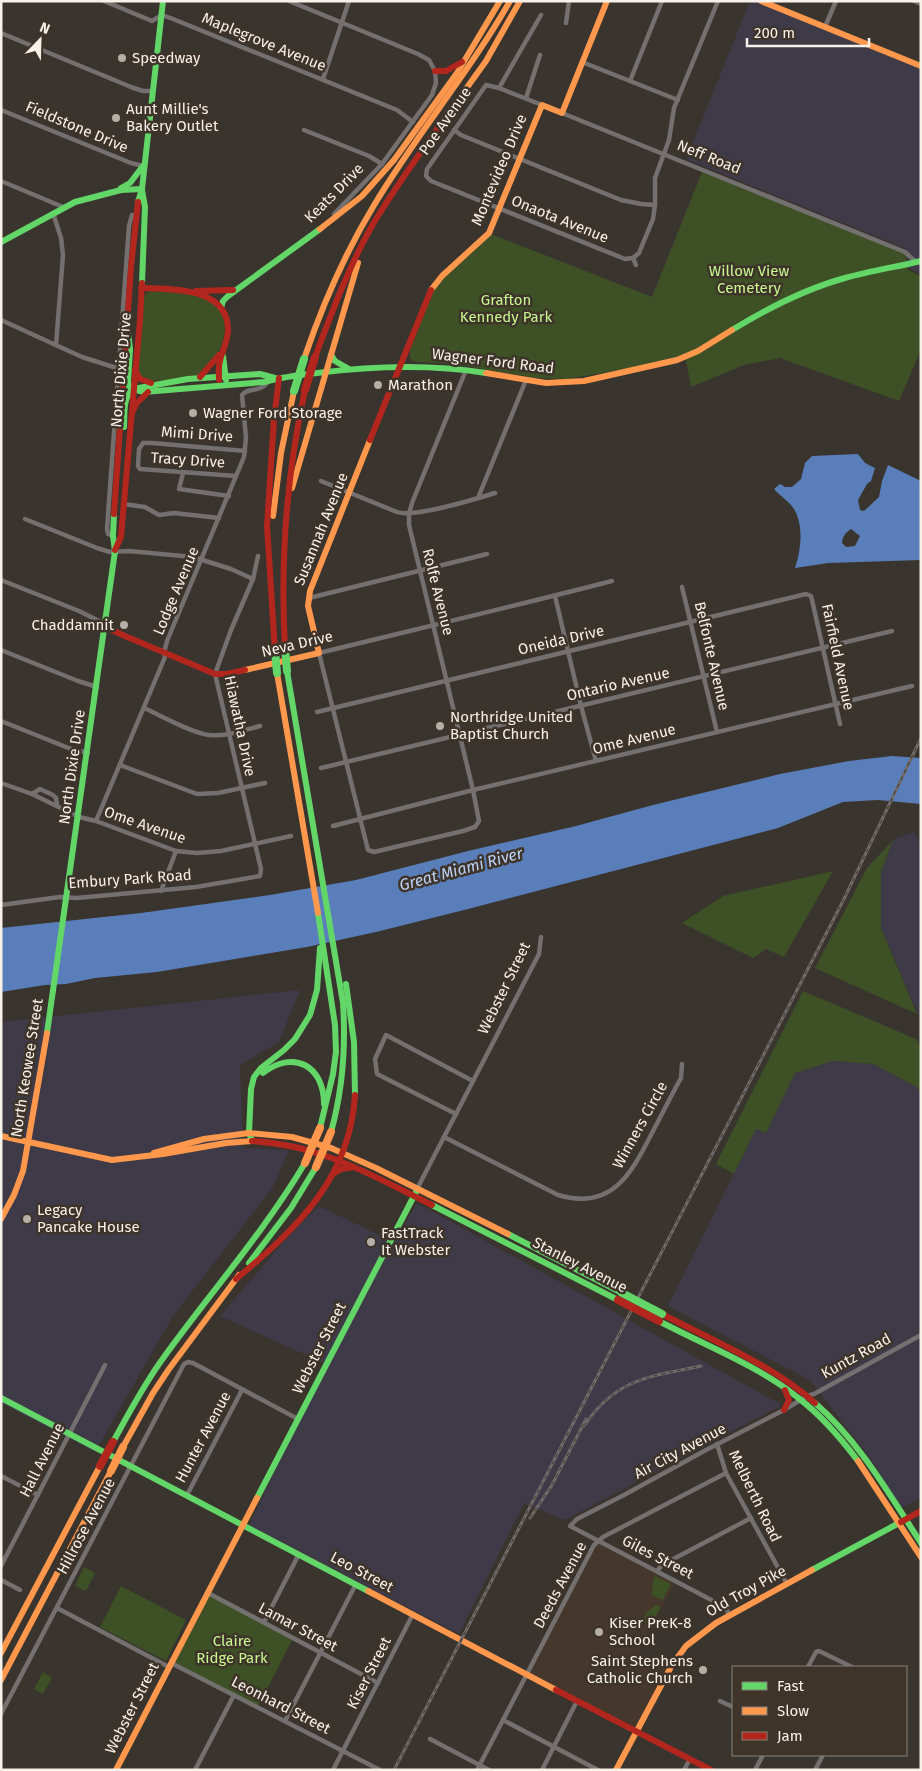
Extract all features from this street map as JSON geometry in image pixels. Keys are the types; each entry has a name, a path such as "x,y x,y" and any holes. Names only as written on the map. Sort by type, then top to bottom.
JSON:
{"main road":[{"name":"North Dixie Drive","path":"60,947 115,551 112,501 118,442 120,370 126,324 126,301 137,205 142,189 163,1"},
{"path":"320,229 362,196 394,160 464,61 500,1"},
{"path":"270,582 272,521 281,453 294,391 320,312 348,250 368,214 400,164 477,56 510,1"},
{"path":"236,1280 313,1206 342,1157 352,1119 355,1092 352,1025 332,935 285,648 281,573 282,547 291,455 305,390 337,299 385,205 486,60 520,1"},
{"path":"562,113 607,1"},
{"path":"761,1 921,66"},
{"path":"435,71 446,71 464,61"},
{"name":"Neff Road","path":"542,105 562,113"},
{"name":"Montevideo Drive","path":"400,367 433,287 443,273 489,233 542,105"},
{"path":"116,191 130,182 144,166"},
{"name":"North Dixie Drive","path":"115,551 121,537 138,334 145,207 142,189"},
{"path":"1,242 53,213 88,198 116,191 142,189"},
{"path":"136,216 140,216 143,230"},
{"name":"Keats Drive","path":"221,308 223,301 237,289 320,229"},
{"path":"287,499 293,486 327,372 357,269 360,251"},
{"name":"Wagner Ford Road","path":"133,389 144,392 268,381 349,369 400,367 446,367 557,383 584,381 677,360 698,351 763,311 806,290 845,278 918,261"},
{"path":"141,288 192,292 209,297 221,308 228,325 227,338 223,350 223,378"},
{"path":"192,292 237,289"},
{"path":"126,301 135,304 137,308 138,334"},
{"path":"118,442 123,433 126,397 133,389 129,386 128,382 130,348 126,324"},
{"path":"196,378 205,373 223,350"},
{"path":"332,355 341,366 349,369"},
{"name":"Susannah Avenue","path":"319,653 309,613 309,598 400,367"},
{"path":"135,369 137,375 144,382 158,383"},
{"name":"Wagner Ford Road","path":"133,389 158,383 196,378 223,378 260,374 279,378"},
{"path":"178,388 195,382 223,378 257,382"},
{"path":"1,1653 113,1442 162,1358 279,1204 305,1163 320,1128 334,1074 336,1052 335,1025 327,967 275,652 267,526 273,427 279,378"},
{"path":"130,420 136,404 149,391"},
{"name":"Neva Drive","path":"105,624 112,630 215,674 226,674 319,653"},
{"path":"252,1136 252,1082 267,1062 295,1040 304,1028 315,1002 319,972 320,927"},
{"name":"North Keowee Street","path":"1,1220 19,1182 29,1142 60,947"},
{"path":"1,1680 153,1394 169,1369 291,1208 316,1167 331,1132 342,1090 345,1022 340,965"},
{"path":"252,1136 255,1091 259,1079 264,1071 286,1061 304,1064 318,1076 323,1085 323,1118"},
{"name":"Stanley Avenue","path":"1,1136 105,1159 122,1160 177,1152 252,1136 302,1139 317,1143 505,1242 620,1297 804,1398 837,1423 865,1458 921,1556"},
{"name":"Stanley Avenue","path":"342,1157 354,1167 415,1193"},
{"path":"333,1174 341,1169 354,1167"},
{"name":"Webster Street","path":"116,1770 415,1193"},
{"name":"Stanley Avenue","path":"660,1318 769,1369 802,1391 804,1398"},
{"path":"783,1387 790,1396 790,1400 784,1410"},
{"name":"Leo Street","path":"1,1398 711,1770"},
{"name":"Old Troy Pike","path":"616,1770 678,1656 686,1646 705,1630 728,1616 921,1511"},
{"name":"Stanley Avenue","path":"902,1522 921,1543"}],"street":[{"name":"Maplegrove Avenue","path":"104,1 152,21 162,15 397,110 413,122"},
{"path":"289,1 425,58 431,63 435,71"},
{"path":"323,79 349,1"},
{"path":"566,23 569,1"},
{"path":"630,81 662,1"},
{"path":"636,265 632,258 639,253 653,219 655,178 669,140 672,118 718,1"},
{"path":"825,28 836,1"},
{"path":"914,1 921,4"},
{"path":"499,88 541,15"},
{"path":"1,33 137,89 146,92 153,91"},
{"path":"526,98 540,56"},
{"path":"582,62 678,100"},
{"name":"Keats Drive","path":"320,229 382,164 413,122 432,95 436,82 435,71"},
{"name":"Neff Road","path":"488,85 542,105"},
{"name":"Poe Avenue","path":"426,174 427,169 454,130 484,87 488,85"},
{"name":"Fieldstone Drive","path":"1,110 131,164 144,166"},
{"name":"Neff Road","path":"562,113 905,252 918,261"},
{"path":"304,130 354,149 382,164"},
{"path":"454,130 461,135 621,200 655,205"},
{"name":"Onaota Avenue","path":"426,174 431,180 500,209 625,259 632,258"},
{"path":"1,181 63,208"},
{"path":"53,213 61,238 63,255 56,344"},
{"path":"112,501 126,301"},
{"path":"1,320 56,344 82,358 120,370"},
{"name":"Rolfe Avenue","path":"369,851 374,852 463,831 476,826 479,820 409,525 409,514 466,370"},
{"path":"478,498 526,380"},
{"name":"Lodge Avenue","path":"96,821 165,657 164,653 220,518 245,451 246,438 242,395 246,391 261,388 268,381"},
{"name":"Mimi Drive","path":"139,468 139,450 143,443 245,451"},
{"name":"Tracy Drive","path":"139,468 236,476"},
{"path":"183,472 180,489 228,496"},
{"path":"321,481 397,512 409,514 496,493"},
{"path":"124,504 145,507 159,515 174,514 220,518"},
{"path":"25,519 110,552 172,555 202,560 253,578"},
{"path":"309,598 421,572 487,554"},
{"name":"Hiawatha Drive","path":"258,556 253,578 215,674 261,869 260,876"},
{"name":"Neva Drive","path":"1,580 79,611 105,624"},
{"name":"Neva Drive","path":"319,653 612,581"},
{"name":"Belfonte Avenue","path":"682,587 717,732"},
{"name":"Oneida Drive","path":"317,712 803,595 811,596"},
{"path":"555,596 596,761"},
{"name":"Fairfield Avenue","path":"811,596 840,724"},
{"name":"Ontario Avenue","path":"321,768 892,631"},
{"path":"1,650 97,687"},
{"name":"Susannah Avenue","path":"319,653 366,848 369,851"},
{"name":"Ome Avenue","path":"333,826 473,790 912,686"},
{"path":"144,708 203,734 228,734 260,726"},
{"path":"1,721 71,749 88,753"},
{"path":"120,764 196,794 209,794 265,783"},
{"path":"1,783 57,805"},
{"path":"32,794 40,789 47,792 56,798 57,805"},
{"name":"Ome Avenue","path":"57,805 79,817 96,821 176,851 197,853 221,852 291,836"},
{"path":"161,891 176,851"},
{"name":"Embury Park Road","path":"1,905 60,897 79,898 161,891 218,884 260,876"},
{"name":"Webster Street","path":"415,1193 539,954 541,937"},
{"path":"456,1114 377,1074 376,1059 386,1035 473,1081"},
{"name":"Winners Circle","path":"444,1138 558,1195 572,1198 596,1196 616,1187 624,1181 635,1166 681,1078 682,1064"},
{"name":"Kuntz Road","path":"804,1398 921,1335"},
{"name":"Hillrose Avenue","path":"1,1714 184,1364 188,1362 199,1366 242,1390"},
{"name":"Hall Avenue","path":"1,1566 105,1365"},
{"path":"242,1390 298,1419"},
{"name":"Hunter Avenue","path":"187,1495 242,1390"},
{"name":"Air City Avenue","path":"570,1526 576,1519 804,1398"},
{"name":"Melberth Road","path":"717,1444 726,1473 787,1584"},
{"name":"Deeds Avenue","path":"478,1767 584,1563 598,1541 726,1473"},
{"path":"1,1476 38,1495"},
{"path":"657,1571 662,1565 751,1518"},
{"name":"Giles Street","path":"570,1526 721,1605 727,1610 728,1616"},
{"path":"264,1622 299,1554"},
{"path":"1,1580 20,1590"},
{"path":"285,1721 356,1584"},
{"name":"Lamar Street","path":"208,1593 378,1683"},
{"name":"Leonhard Street","path":"57,1608 234,1695 380,1770"},
{"name":"Kiser Street","path":"332,1770 413,1614"},
{"path":"809,1666 816,1652 822,1652 850,1666"},
{"path":"195,1770 234,1695"},
{"path":"542,1770 578,1701"},
{"path":"720,1701 732,1707"},
{"path":"503,1720 598,1770"},
{"path":"430,1739 478,1767 489,1770"},
{"path":"755,1770 762,1756"},
{"path":"815,1770 822,1756"},
{"path":"684,1770 690,1759"}],"shaded area":[{"path":"750,1 921,68 921,274 909,269 905,248 686,159"},
{"path":"914,832 921,846 921,1021 881,928 881,872 893,840"},
{"path":"300,990 279,1042 240,1065 243,1148 289,1150 273,1187 173,1316 95,1452 1,1403 1,1022"},
{"path":"833,1061 873,1064 917,1087 921,1093 921,1498 898,1509 876,1466 810,1380 668,1306 756,1129 766,1133 795,1073"},
{"path":"417,1203 782,1405 565,1520 524,1503 459,1634 249,1525 326,1364 220,1316 293,1231 319,1206 394,1242"},
{"name":"Kiser PreK-8 School","path":"598,1541 676,1581 638,1652 670,1669 636,1732 527,1674"}],"green space":[{"name":"Willow View Cemetery","path":"702,172 906,255 908,270 921,276 921,349 899,401 780,358 744,365 691,387 685,355 648,365 567,379 535,378 455,364 416,362 410,358 410,350 437,284 491,234 652,297"},
{"path":"149,291 197,295 214,304 222,313 225,323 221,346 208,367 196,377 157,381 146,379 139,375 138,366 144,296"},
{"path":"893,840 881,872 881,928 917,1014 815,968 867,868"},
{"path":"833,871 784,957 766,949 753,958 682,923 723,896"},
{"path":"803,991 916,1039 921,1048 921,1093 917,1087 873,1064 833,1061 795,1073 766,1133 756,1129 734,1174 716,1164"},
{"path":"84,1567 95,1573 86,1591 75,1586"},
{"path":"655,1576 671,1584 663,1600 652,1596"},
{"path":"121,1586 186,1620 166,1661 100,1627"},
{"name":"Claire Ridge Park","path":"208,1593 293,1638 258,1707 171,1663"},
{"path":"656,1605 661,1607 650,1626 642,1621 646,1613"},
{"path":"43,1672 52,1678 43,1694 34,1689"}],"water":[{"path":"858,454 865,463 875,468 871,481 867,484 858,500 860,510 864,511 879,497 888,465 921,481 921,560 828,563 795,568 800,546 799,523 792,506 774,489 780,484 785,487 792,487 801,479 805,463 812,456","holes":["851,529 860,536 855,546 846,547 842,543 843,538"]},
{"name":"Great Miami River","path":"892,756 921,758 921,804 878,800 843,802 778,828 376,932 307,947 157,972 95,978 66,984 45,985 1,992 1,928 141,913 270,895 356,880 780,774 849,761"}],"railway":[{"path":"394,1770 843,901 921,738"},
{"path":"584,1426 596,1410 621,1389 650,1377 701,1366"},
{"path":"530,1518 552,1485 586,1419"}],"traffic: fast":[{"path":"138,202 142,189 163,1"},
{"path":"121,188 130,183 143,166"},
{"path":"1,242 75,202 121,190 142,189"},
{"path":"142,190 145,207 142,283"},
{"path":"221,308 223,301 228,296 320,229"},
{"path":"732,330 801,293 830,282 921,261"},
{"path":"128,333 130,349 128,382 129,386 133,389"},
{"path":"331,355 335,361 349,369"},
{"path":"223,356 226,380"},
{"path":"294,391 304,359"},
{"path":"133,389 144,392 264,382 284,377 381,368 423,367 486,373"},
{"path":"124,427 127,397 133,389 188,379 260,374 275,378"},
{"path":"47,1033 115,551 113,536 114,514"},
{"path":"285,648 287,671"},
{"path":"275,651 277,673"},
{"path":"287,671 343,1003 343,1068 331,1132"},
{"path":"318,913 335,1025 336,1052 333,1074 320,1128"},
{"path":"252,1141 249,1133 251,1089 254,1077 261,1068 295,1039 310,1015 317,990 320,948"},
{"path":"346,984 354,1042 355,1095"},
{"path":"263,1073 286,1062 296,1062 305,1065 313,1071 319,1080 323,1091 324,1104"},
{"path":"113,1442 157,1367 255,1238 305,1163"},
{"path":"249,1263 291,1208 316,1167"},
{"path":"257,1498 416,1192"},
{"path":"432,1205 618,1300"},
{"path":"508,1234 622,1293"},
{"path":"622,1293 662,1314"},
{"path":"659,1321 748,1365 781,1386 806,1404 822,1419 858,1461"},
{"path":"1,1398 368,1591"},
{"path":"815,1403 846,1434 873,1469 921,1543"},
{"path":"812,1570 899,1523"}],"traffic: slow":[{"path":"320,229 362,196 394,160 457,73 500,1"},
{"path":"304,359 334,281 362,225 406,155 477,54 510,1"},
{"path":"448,114 486,61 520,1"},
{"path":"431,290 442,276 489,233 542,105 562,113 607,1"},
{"path":"761,1 921,66"},
{"path":"292,488 358,263"},
{"path":"486,373 546,383 584,381 677,360 698,351 732,330"},
{"path":"273,516 281,453 294,391"},
{"path":"245,670 319,653 308,606 310,591 370,440"},
{"path":"277,673 318,913"},
{"path":"1,1219 14,1195 23,1171 47,1033"},
{"path":"305,1163 320,1128"},
{"path":"316,1167 331,1132"},
{"path":"154,1153 204,1139 249,1133"},
{"path":"249,1133 292,1137 331,1148 376,1168 508,1234"},
{"path":"1,1136 112,1160 163,1154 226,1143 252,1141"},
{"path":"123,1447 153,1393 169,1369 239,1275"},
{"path":"111,1471 123,1447"},
{"path":"858,1461 921,1557"},
{"path":"1,1653 100,1466"},
{"path":"1,1680 111,1471"},
{"path":"116,1770 257,1498"},
{"path":"616,1770 672,1665 686,1646 716,1623 812,1570"},
{"path":"368,1591 556,1690"}],"traffic: jam":[{"path":"435,71 446,71 462,62"},
{"path":"315,357 334,306 364,240 400,182 448,114"},
{"path":"114,514 131,267 138,202"},
{"path":"115,550 121,537 142,283"},
{"path":"141,288 182,290 196,293 209,298 219,305 226,316 228,330 219,363 219,380"},
{"path":"196,291 233,290"},
{"path":"370,440 431,290"},
{"path":"200,377 219,355"},
{"path":"305,390 315,357"},
{"path":"135,370 140,379 151,383"},
{"path":"275,651 267,526 274,419 279,378"},
{"path":"285,648 283,582 286,518 293,454 305,390"},
{"path":"133,411 136,404 148,392"},
{"path":"105,624 112,630 125,636 215,674 227,674 245,670"},
{"path":"236,1279 280,1241 299,1221 331,1177 343,1152 351,1125 355,1095"},
{"path":"252,1141 301,1148 324,1155 367,1173 432,1205"},
{"path":"333,1174 341,1169 354,1167"},
{"path":"618,1300 659,1321"},
{"path":"662,1314 780,1376 815,1403"},
{"path":"784,1410 789,1400 785,1390"},
{"path":"100,1466 113,1442"},
{"path":"901,1522 921,1511"},
{"path":"556,1690 711,1770"}],"place":[{"name":"Speedway","path":"122,58"},
{"name":"Aunt Millie's Bakery Outlet","path":"116,118"},
{"name":"Marathon","path":"378,385"},
{"name":"Wagner Ford Storage","path":"193,413"},
{"name":"Chaddamnit","path":"124,625"},
{"name":"Northridge United Baptist Church","path":"440,726"},
{"name":"Legacy Pancake House","path":"27,1219"},
{"name":"FastTrack It Webster","path":"371,1242"},
{"name":"Kiser PreK-8 School","path":"599,1632"},
{"name":"Saint Stephens Catholic Church","path":"703,1670"}],"park label":[{"name":"Grafton Kennedy Park","path":"506,308"}]}
